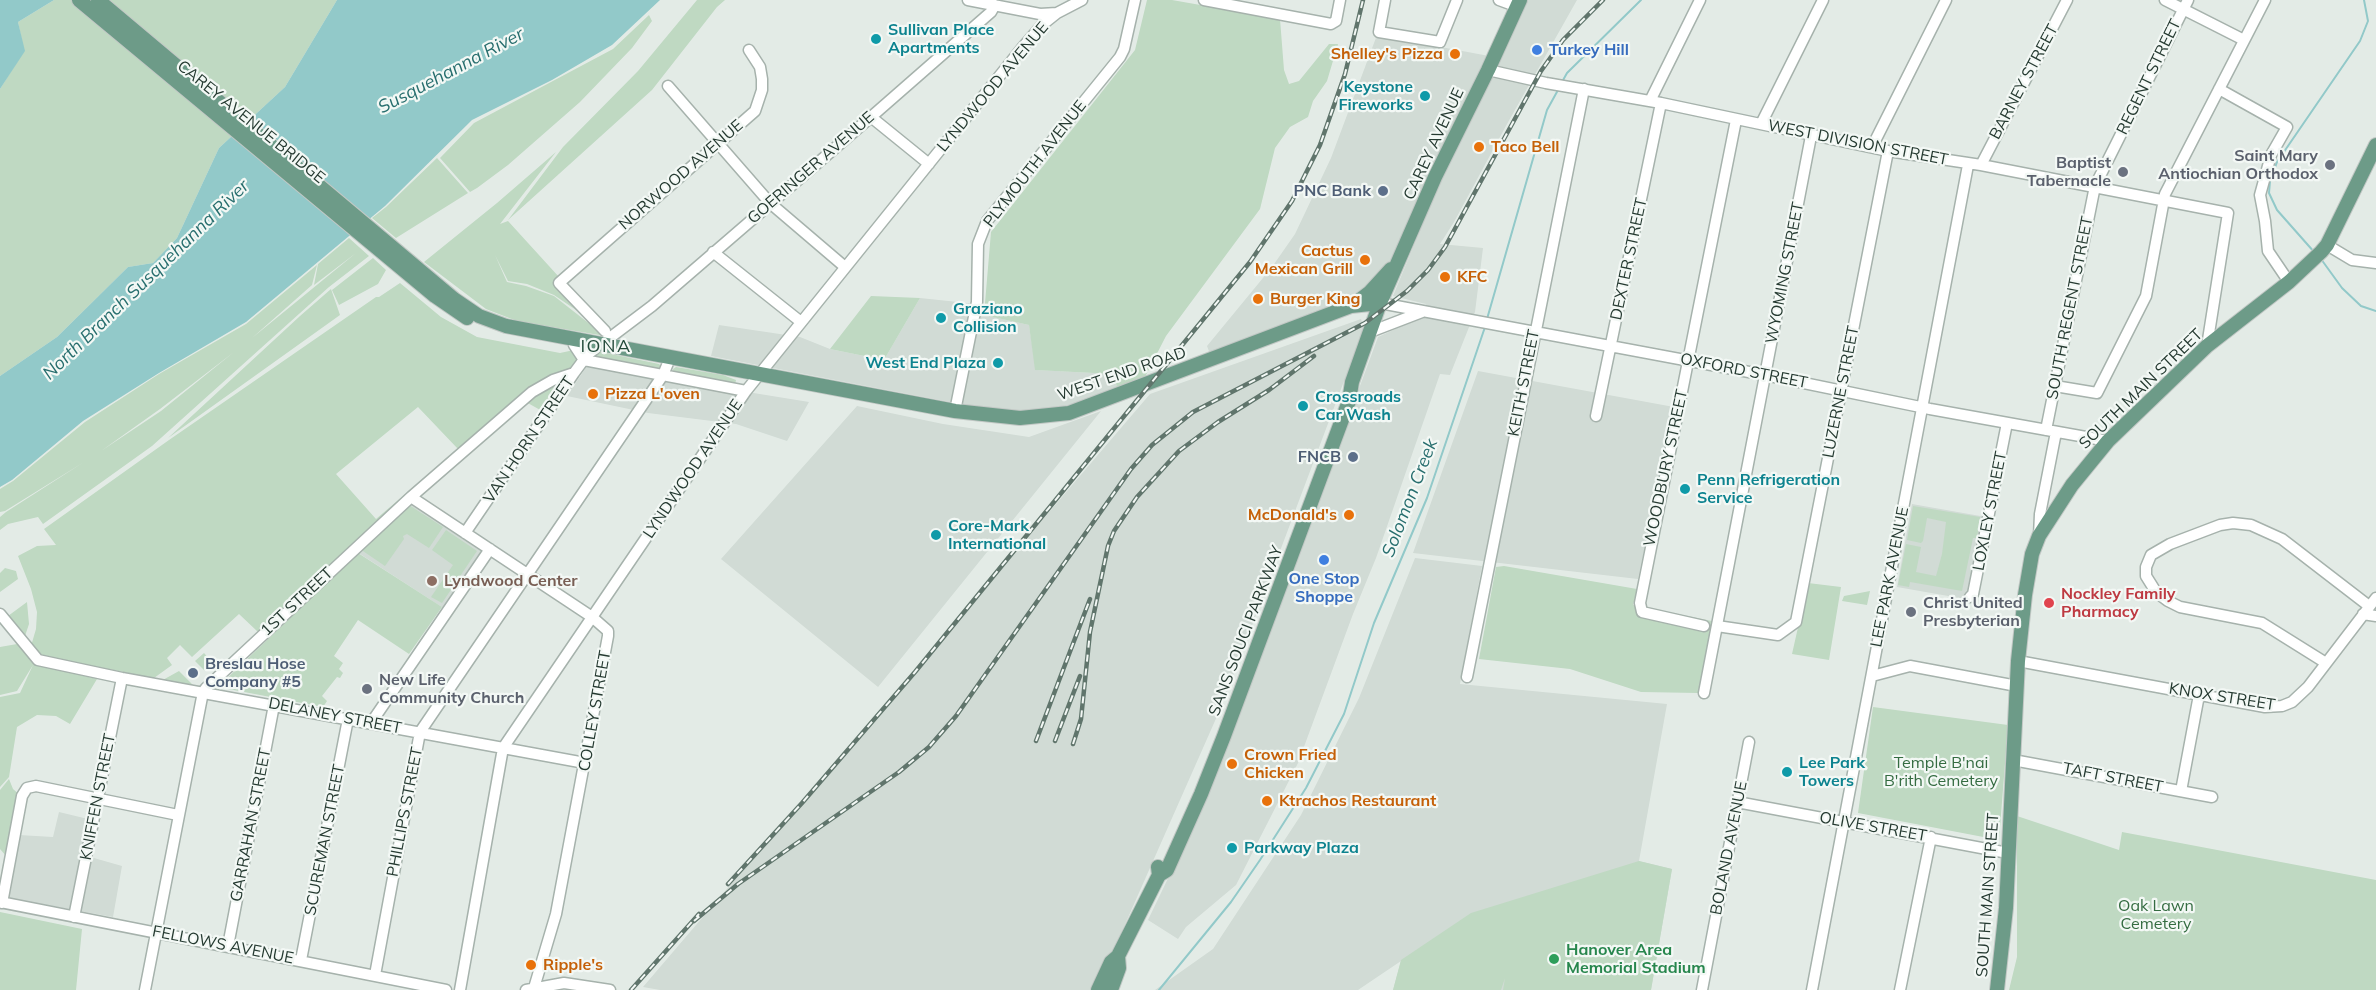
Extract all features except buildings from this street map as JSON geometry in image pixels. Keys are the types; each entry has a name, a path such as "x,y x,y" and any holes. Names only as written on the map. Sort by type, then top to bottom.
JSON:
{"main road":[{"name":"CAREY AVENUE BRIDGE","path":"79,0 407,266"},
{"name":"CAREY AVENUE BRIDGE","path":"98,0 407,266"},
{"name":"CAREY AVENUE","path":"1380,303 1437,173 1519,3"},
{"name":"SOUTH MAIN STREET","path":"1997,990 2003,946 2018,661 2025,595 2032,554 2039,536 2072,485 2108,441 2207,346 2289,282 2321,252 2376,145"},
{"path":"1351,306 1385,277 1403,253"},
{"name":"WEST END ROAD","path":"407,266 479,316 520,329 601,341 627,348 955,411 1020,418 1069,413 1351,306 1380,303"},
{"name":"WEST END ROAD","path":"407,266 448,307 476,323 506,332 574,345 601,341 666,369 759,374"},
{"name":"SANS SOUCI PARKWAY","path":"1098,990 1159,875 1167,870 1214,762 1350,401 1349,391 1380,303"},
{"name":"SANS SOUCI PARKWAY","path":"1111,990 1119,968 1118,956"}],"street":[{"path":"968,0 1040,14 1057,13 1082,0"},
{"name":"PLYMOUTH AVENUE","path":"955,411 977,302 978,244 987,221 1120,57 1124,49 1135,0"},
{"path":"1204,0 1331,24 1336,21 1340,0"},
{"path":"1385,0 1379,32 1440,42 1457,0"},
{"path":"1499,0 1519,3"},
{"name":"DEXTER STREET","path":"1596,416 1611,346 1655,102 1701,0"},
{"path":"1761,124 1824,0"},
{"path":"1872,147 1946,0"},
{"name":"BARNEY STREET","path":"1981,165 2067,0"},
{"path":"2165,0 2185,5 2244,40"},
{"path":"2055,386 2097,393 2146,296 2165,194 2265,0"},
{"name":"GOERINGER AVENUE","path":"601,341 624,328 871,117 991,12 995,5"},
{"name":"REGENT STREET","path":"2095,186 2185,5"},
{"name":"LYNDWOOD AVENUE","path":"460,990 503,748 746,391 1029,40 1057,13"},
{"name":"NORWOOD AVENUE","path":"601,341 559,283 758,106 762,79 760,67 749,50"},
{"name":"WEST DIVISION STREET","path":"1488,70 1888,151 1968,165 1981,165 2228,213 2207,346"},
{"path":"668,86 770,203 846,267"},
{"name":"KEITH STREET","path":"1467,677 1584,89"},
{"path":"2218,89 2287,126 2269,160 2260,195 2268,251 2289,282"},
{"path":"871,117 929,164"},
{"name":"WOODBURY STREET","path":"1704,626 1642,612 1640,603 1736,120"},
{"name":"WYOMING STREET","path":"1704,693 1811,136"},
{"name":"LUZERNE STREET","path":"1718,626 1778,635 1796,622 1888,151"},
{"name":"LEE PARK AVENUE","path":"1812,990 1968,165"},
{"name":"SOUTH REGENT STREET","path":"2039,536 2055,386 2095,186"},
{"path":"713,252 801,322"},
{"path":"2321,252 2376,263"},
{"name":"OXFORD STREET","path":"1380,303 2108,441"},
{"path":"1370,332 1422,312"},
{"path":"624,328 623,338 627,348"},
{"name":"VAN HORN STREET","path":"465,533 574,374 601,341"},
{"path":"574,345 584,360"},
{"name":"WEST END ROAD","path":"584,360 666,369 746,391"},
{"name":"PHILLIPS STREET","path":"375,975 420,732 666,369"},
{"name":"1ST STREET","path":"203,692 411,497 532,392 553,380 574,374"},
{"name":"LOXLEY STREET","path":"1970,597 1973,594 2007,423"},
{"name":"COLLEY STREET","path":"411,497 592,617 604,626 609,636 556,914 530,989"},
{"path":"2326,663 2262,623 2180,607 2168,601 2156,592 2146,576 2146,567 2151,555 2170,544 2220,525 2251,525 2282,539 2370,606 2376,616"},
{"path":"371,723 490,549"},
{"name":"KNOX STREET","path":"2018,661 2265,707 2283,706 2300,696 2370,606"},
{"name":"DELANEY STREET","path":"0,614 38,660 122,678 585,763"},
{"path":"1872,676 1910,666 2017,686"},
{"name":"KNIFFEN STREET","path":"74,917 122,678"},
{"path":"145,990 203,692"},
{"path":"2181,791 2199,694"},
{"name":"GARRAHAN STREET","path":"228,946 274,705"},
{"name":"SCUREMAN STREET","path":"301,960 348,719"},
{"name":"BOLAND AVENUE","path":"1702,990 1749,742"},
{"name":"TAFT STREET","path":"2013,760 2212,797"},
{"path":"1,903 22,796 27,788 36,786 178,815"},
{"name":"OLIVE STREET","path":"1737,802 2008,853"},
{"path":"1900,990 1931,837"},
{"name":"FELLOWS AVENUE","path":"1,903 446,990"},
{"path":"530,989 564,983 610,990"}],"shaded area":[{"path":"1524,0 1577,0 1440,244 1483,248 1475,312 1450,375 1440,374 1376,558 1298,763 1236,885 1186,927 1178,939 1148,920 1184,845 1280,603 1378,337 1422,317 1426,304 1393,296 1449,160"},
{"path":"1377,35 1489,56 1390,263 1372,286 1344,303 1210,354 1207,346 1272,267 1295,234 1331,158"},
{"path":"920,298 986,305 985,315 1029,325 1036,370 1114,374 1117,388 1080,402 1020,413 971,406 711,356 719,325 800,337 830,349 884,360"},
{"path":"1361,319 1364,328 1222,705 1096,990 660,990 643,987 1150,394"},
{"path":"587,366 809,402 787,441 736,424 648,413 567,396"},
{"path":"1478,371 1674,407 1638,579 1413,553"},
{"path":"857,406 943,424 1029,437 1101,411 878,687 721,559"},
{"name":"Lyndwood Center","path":"411,502 483,551 445,609 357,552"},
{"path":"1912,504 1986,517 1971,600 1897,587"},
{"path":"1415,558 1482,566 1460,684 1667,704 1639,861 1672,869 1651,990 1393,990 1401,961 1358,990 1155,990 1213,949 1301,815 1359,698"},
{"path":"59,812 88,819 80,854 122,866 113,917 9,898 19,835 53,837"}],"green space":[{"path":"54,0 337,0 285,87 219,148 177,238 153,263 128,267 57,337 0,376 0,89 24,51 18,22"},
{"path":"697,0 725,0 717,7 652,90 508,220 563,147 638,71"},
{"path":"1147,0 1172,0 1280,19 1284,70 1289,84 1299,81 1329,44 1338,44 1327,81 1313,101 1308,117 1290,127 1275,148 1260,209 1166,336 1145,377 1117,388 1114,374 1035,370 1029,325 984,315 991,232 1135,50"},
{"path":"649,15 652,21 632,48 580,102 508,165 477,188 470,192 440,158 474,123 613,49"},
{"path":"556,152 500,224 508,221 559,277 554,283 582,310 579,312 554,295 527,284 508,281 495,255 507,282 554,296 605,336 517,321 486,309 424,262"},
{"path":"437,158 468,193 396,238 372,218"},
{"path":"349,238 369,256 329,287 152,446 43,524 38,517 8,524 0,530 0,517 6,512 84,462 0,512 0,489 85,422 159,374 246,324 317,265 312,285 252,338 356,253 314,285 318,264","holes":["234,352 161,411 101,451"]},
{"path":"373,258 386,270 378,284 339,305 332,290"},
{"path":"400,283 441,317 477,337 560,353 574,350 579,359 577,365 557,374 487,424 374,524 258,632 239,614 192,657 180,645 167,658 172,665 154,678 42,656 31,646 36,629 37,612 18,556 37,546 56,545 44,529 169,440","holes":["418,407 458,449 376,519 336,474"]},
{"path":"331,289 340,315 168,438 300,316"},
{"path":"871,296 920,298 884,360 830,349"},
{"path":"597,351 659,364 662,367 660,370 594,358 593,355"},
{"path":"676,367 723,375 736,380 735,385 674,373 673,369"},
{"path":"561,384 542,411 526,402 540,391"},
{"path":"409,505 443,527 429,548 407,534 403,536 404,539 385,566 360,549"},
{"path":"1913,506 1980,517 1977,538 1973,538 1962,591 1910,582 1909,587 1898,585 1906,544 1921,547 1916,572 1936,576 1942,554 1946,522 1927,518 1923,541 1921,543 1907,540"},
{"path":"446,530 477,551 442,603 431,597 453,565 432,550"},
{"path":"358,553 442,607 409,654 358,620 334,656 343,663 339,669 343,673 322,696 327,701 323,707 218,687"},
{"path":"1504,566 1637,589 1633,605 1712,621 1698,693 1641,692 1570,669 1479,659 1496,567"},
{"path":"5,568 16,571 18,579 0,592 0,573"},
{"path":"1808,583 1841,587 1829,660 1792,654"},
{"path":"1870,591 1867,605 1842,601 1844,596"},
{"path":"27,602 29,624 25,636 8,616"},
{"path":"17,644 34,664 97,679 70,724 56,716 37,715 17,727 9,777 0,787 0,697 20,693 33,665 17,691 0,695 0,647"},
{"path":"204,653 213,663 205,671 195,661"},
{"path":"179,671 193,685 193,687 161,681"},
{"name":"Temple B'nai B'rith Cemetery","path":"1873,707 2008,725 1999,840 1858,813"},
{"path":"9,779 13,789 20,795 7,857 0,849 0,790"},
{"name":"Oak Lawn Cemetery","path":"2017,816 2119,850 2122,832 2376,880 2376,990 2009,990 2017,957"},
{"path":"1639,861 1672,869 1651,990 1503,990 1505,978 1501,990 1393,990 1401,960 1471,913"},
{"path":"0,912 82,929 76,990 0,990"}],"water":[{"path":"0,0 54,0 18,22 25,51 0,89"},
{"path":"337,0 660,0 612,45 552,80 472,120 385,206 246,322 83,421 12,480 0,487 0,376 57,337 128,267 153,263 177,238 219,148 285,87"}],"waterway":[{"name":"Solomon Creek","path":"1562,82 1567,73 1641,0"},
{"name":"Solomon Creek","path":"2315,253 2277,210 2269,193 2270,181 2277,162 2360,41 2368,21 2364,0"},
{"name":"Solomon Creek","path":"1487,319 1547,110 1558,90"},
{"name":"Solomon Creek","path":"2321,259 2342,288 2361,306 2376,311"},
{"name":"Solomon Creek","path":"1159,990 1231,902 1260,860 1306,788 1344,714 1374,623 1427,498 1485,327"}],"railway":[{"path":"728,884 802,803 915,672 1250,262 1292,201 1320,145 1345,74 1363,0"},
{"path":"694,921 738,884 899,772 929,747 956,716 1131,469 1152,445 1193,412 1365,323 1407,291 1428,270 1445,247 1541,71 1563,40 1603,0"},
{"path":"1073,744 1081,719 1090,632 1108,546 1114,531 1137,497 1179,451 1218,422 1269,390 1314,356"},
{"path":"1036,741 1090,599"},
{"path":"1055,741 1080,676"},
{"path":"631,990 699,914"}],"place":[{"name":"Sullivan Place Apartments","path":"876,39"},
{"name":"Turkey Hill","path":"1537,50"},
{"name":"Shelley's Pizza","path":"1455,54"},
{"name":"Keystone Fireworks","path":"1425,96"},
{"name":"Taco Bell","path":"1479,147"},
{"name":"Saint Mary Antiochian Orthodox","path":"2330,165"},
{"name":"Baptist Tabernacle","path":"2123,172"},
{"name":"PNC Bank","path":"1383,191"},
{"name":"Cactus Mexican Grill","path":"1365,260"},
{"name":"KFC","path":"1445,277"},
{"name":"Burger King","path":"1258,299"},
{"name":"Graziano Collision","path":"941,318"},
{"name":"West End Plaza","path":"998,363"},
{"name":"Pizza L'oven","path":"593,394"},
{"name":"Crossroads Car Wash","path":"1303,406"},
{"name":"FNCB","path":"1353,457"},
{"name":"Penn Refrigeration Service","path":"1685,489"},
{"name":"McDonald's","path":"1349,515"},
{"name":"Core-Mark International","path":"936,535"},
{"name":"One Stop Shoppe","path":"1324,560"},
{"name":"Lyndwood Center","path":"432,581"},
{"name":"Nockley Family Pharmacy","path":"2049,603"},
{"name":"Christ United Presbyterian","path":"1911,612"},
{"name":"Breslau Hose Company #5","path":"193,673"},
{"name":"New Life Community Church","path":"367,689"},
{"name":"Crown Fried Chicken","path":"1232,764"},
{"name":"Lee Park Towers","path":"1787,772"},
{"name":"Ktrachos Restaurant","path":"1267,801"},
{"name":"Parkway Plaza","path":"1232,848"},
{"name":"Hanover Area Memorial Stadium","path":"1554,959"},
{"name":"Ripple's","path":"531,965"}],"district":[{"name":"IONA","path":"606,347"}],"water label":[{"name":"Susquehanna River","path":"451,71"},
{"name":"North Branch Susquehanna River","path":"146,280"}]}
